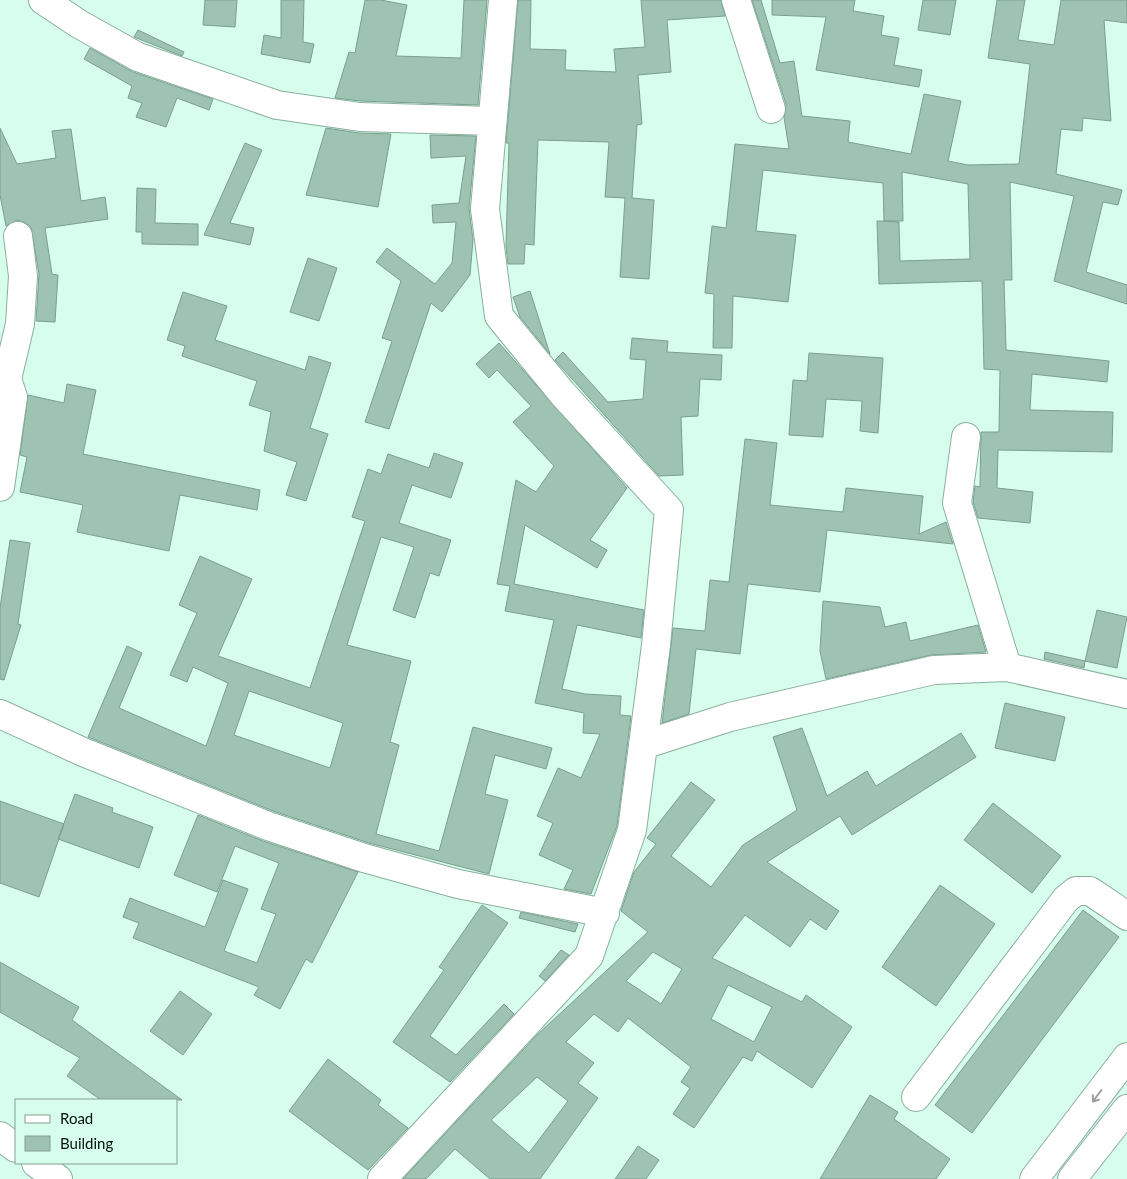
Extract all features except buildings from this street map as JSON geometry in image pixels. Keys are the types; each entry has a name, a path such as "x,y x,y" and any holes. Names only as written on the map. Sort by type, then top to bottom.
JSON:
{"main road":[{"path":"43,0 79,24 138,57 277,105 360,117 492,122"},
{"path":"382,1179 589,956 632,830 669,510 562,393 500,316 485,209 503,0"},
{"path":"736,0 771,109"},
{"path":"0,486 13,396 4,376 20,324 24,276 18,236"},
{"path":"966,437 957,503 1007,667"},
{"path":"643,745 730,717 934,670 1007,667 1127,694"},
{"path":"0,714 83,752 268,826 364,858 458,884 605,913"},
{"path":"916,1097 1066,899 1076,891 1090,890 1127,916"},
{"path":"1034,1179 1127,1057"},
{"path":"1072,1179 1123,1122"},
{"path":"0,1136 15,1147"},
{"path":"37,1164 58,1179"}]}
